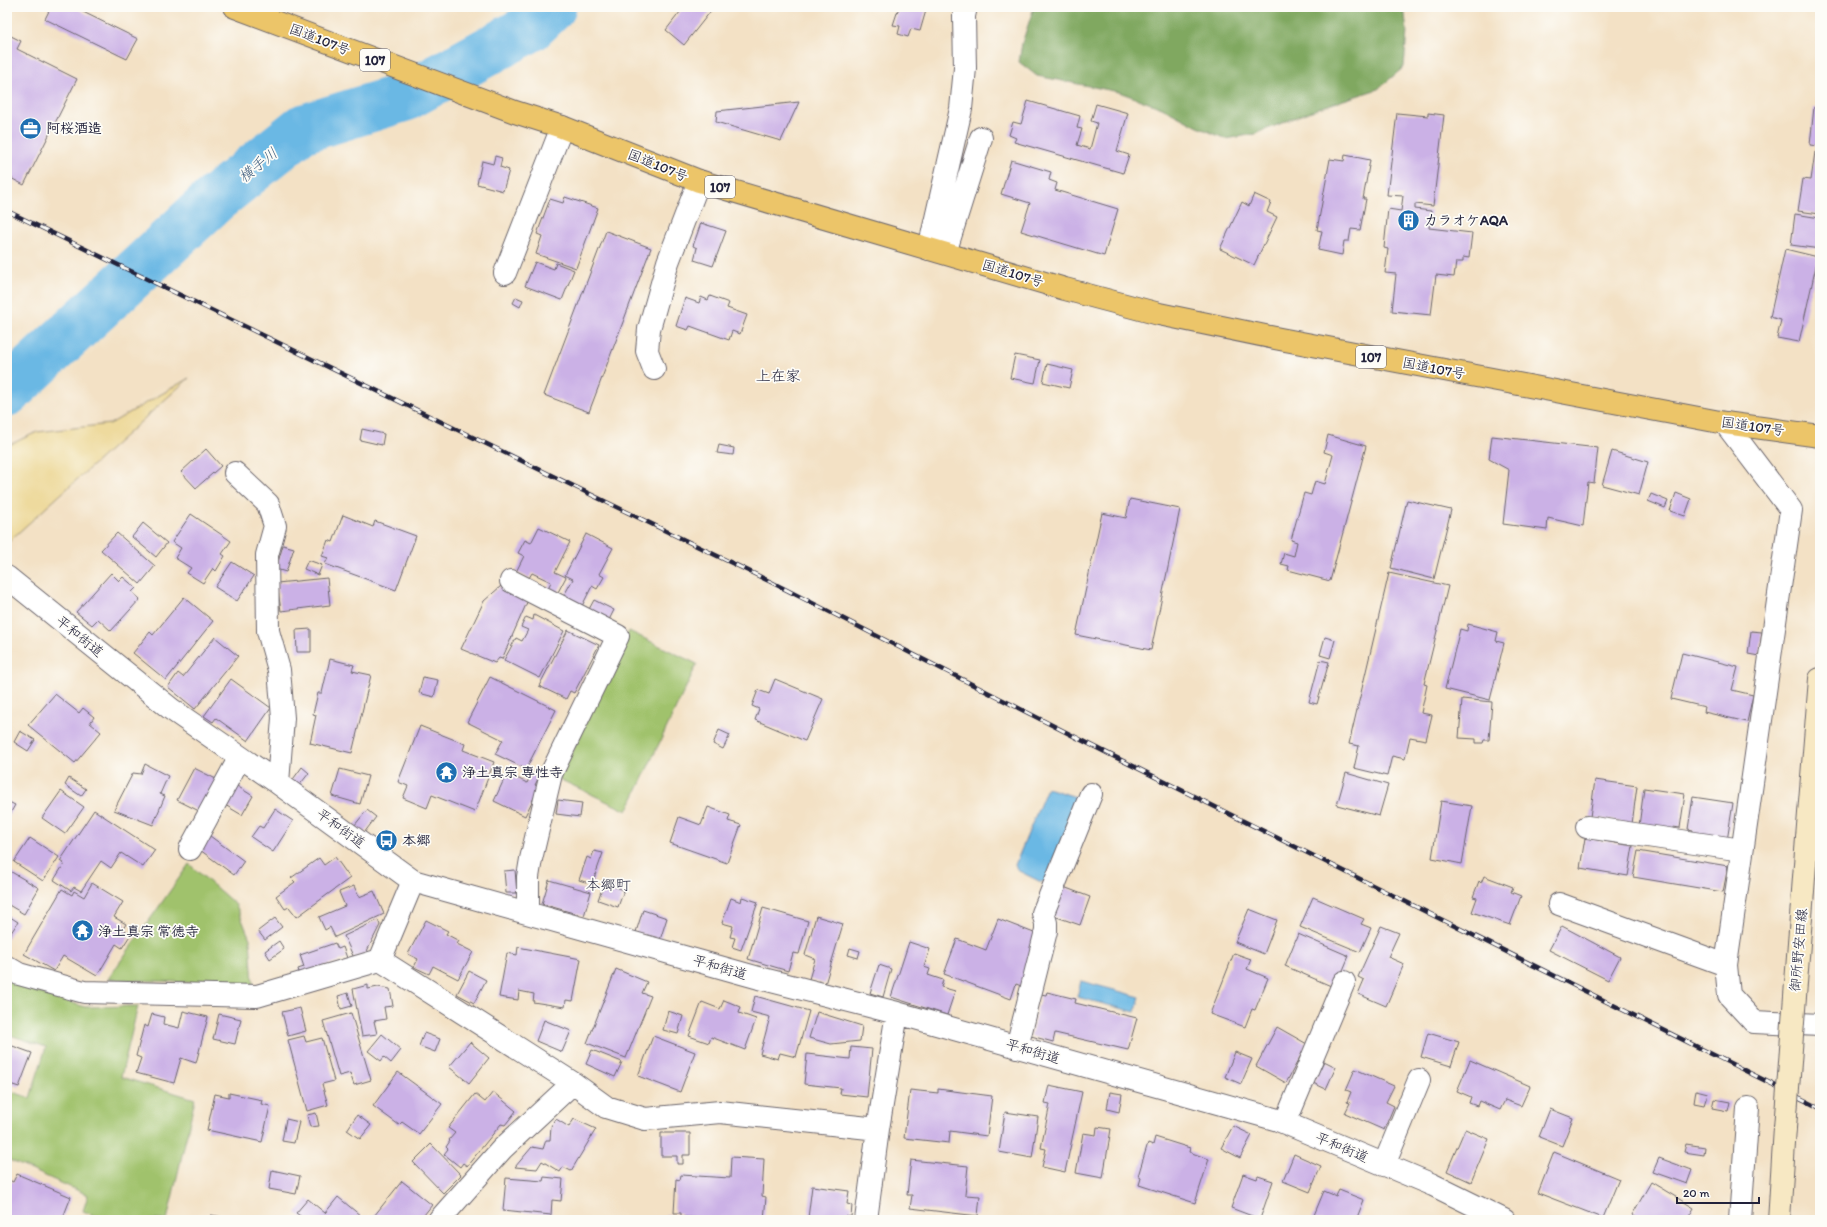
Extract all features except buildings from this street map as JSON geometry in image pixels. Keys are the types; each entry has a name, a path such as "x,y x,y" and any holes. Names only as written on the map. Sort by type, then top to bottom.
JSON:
{"highway":[{"name":"国道107号","path":"235,7 515,112 562,127 699,181 1065,289 1159,314 1280,339 1725,423 1820,436"}],"main road":[{"name":"御所野安田線","path":"1779,1220 1820,679"}],"street":[{"path":"937,251 961,109 965,68 964,16 966,7"},
{"path":"505,273 562,127"},
{"path":"937,251 980,138"},
{"path":"654,369 647,351 649,329 668,262 699,181"},
{"path":"1725,423 1791,510 1726,965 1729,995 1754,1022 1820,1025"},
{"path":"235,473 268,504 275,526 267,555 268,631 279,670 283,718 278,783"},
{"name":"平和街道","path":"7,577 171,709 278,783 413,881 759,978 897,1013 1285,1123 1433,1185 1504,1220"},
{"path":"512,581 618,636 551,774 528,877 528,913"},
{"path":"190,849 240,757"},
{"path":"1017,1047 1046,931 1046,923 1043,913 1092,794"},
{"path":"1587,827 1742,850"},
{"path":"380,960 413,881"},
{"path":"1559,904 1726,965"},
{"path":"7,967 19,974 84,992 257,996 380,960 573,1083 606,1107 645,1119 720,1112 878,1129"},
{"path":"1285,1123 1344,982"},
{"path":"866,1220 878,1129 897,1013"},
{"path":"1384,1165 1419,1080"},
{"path":"439,1220 502,1149 573,1083"},
{"path":"1740,1220 1748,1108"}],"green space":[{"path":"1034,7 1404,7 1407,31 1404,67 1378,89 1319,108 1255,134 1226,139 1198,127 1162,108 1119,92 1037,76 1019,62 1022,43"},
{"path":"629,631 697,664 627,811 559,779"},
{"path":"189,864 236,905 250,939 253,985 108,979"},
{"path":"7,980 20,986 85,1007 138,1006 121,1077 195,1099 167,1220 106,1220 83,1211 88,1195 7,1159 7,1090 30,1098 46,1047 7,1034"}],"sand":[{"path":"189,378 7,543 7,446 37,432 110,424"}],"water":[{"path":"1047,788 1079,798 1045,881 1041,882 1017,870 1015,865"},
{"path":"1081,981 1140,997 1135,1012 1077,997"}],"waterway":[{"name":"横手川","path":"7,392 214,200 302,129 405,97 530,28 552,7"}],"railway":[{"path":"7,211 771,582 1105,752 1820,1108"}],"place":[{"name":"阿桜酒造","path":"30,128"},
{"name":"カラオケAQA","path":"1409,220"},
{"name":"浄土真宗 専性寺","path":"446,772"},
{"name":"本郷","path":"387,840"},
{"name":"浄土真宗 常徳寺","path":"82,931"}],"district":[{"name":"上在家","path":"778,376"},
{"name":"本郷町","path":"608,885"}]}
